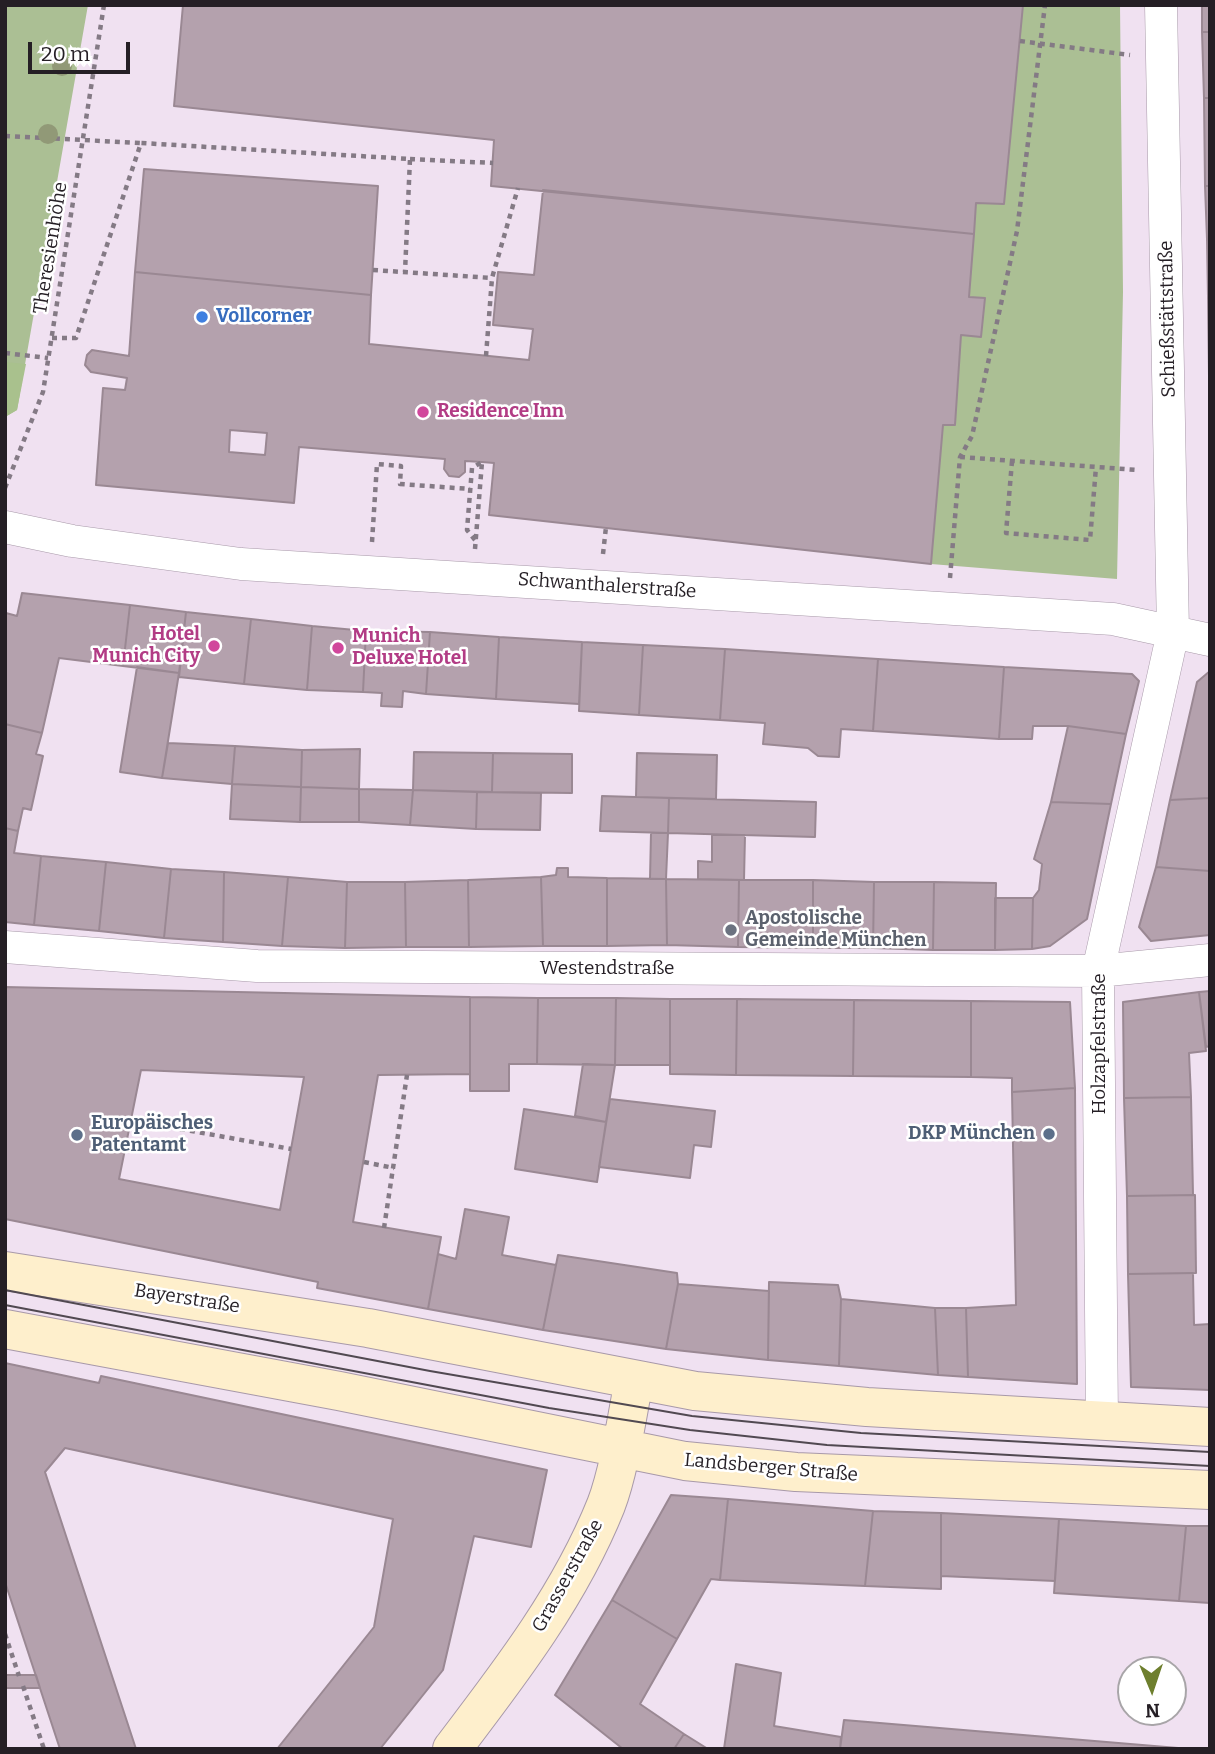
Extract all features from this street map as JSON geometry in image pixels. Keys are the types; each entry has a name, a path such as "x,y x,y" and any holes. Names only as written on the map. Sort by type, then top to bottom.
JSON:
{"main road":[{"name":"Bayerstraße","path":"5,1271 368,1328 634,1380"},
{"name":"Landsberger Straße","path":"5,1329 340,1391 619,1450 685,1461 796,1472 1210,1490"},
{"path":"634,1380 695,1391 867,1407 1210,1427"},
{"name":"Grasserstraße","path":"452,1749 529,1645 571,1576 607,1504 634,1380"}],"street":[{"name":"Schießstättstraße","path":"1161,5 1173,632"},
{"name":"Schwanthalerstraße","path":"5,527 72,541 241,564 1113,619 1210,640"},
{"name":"Holzapfelstraße","path":"1101,1422 1098,971 1173,632"},
{"name":"Westendstraße","path":"5,947 271,966 1098,971 1210,960"}],"path":[{"name":"Theresienhöhe","path":"5,488 41,403 104,5"},
{"path":"948,607 960,457 972,436 1017,230 1043,42 1045,5"},
{"path":"1020,41 1162,60"},
{"path":"5,136 493,163"},
{"path":"52,338 76,338 141,143"},
{"path":"405,272 410,159"},
{"path":"486,356 492,278 518,188"},
{"path":"373,270 492,278"},
{"path":"5,353 48,358"},
{"path":"960,457 1171,472"},
{"path":"1012,461 1006,533 1090,540 1097,467"},
{"path":"475,540 467,530 470,489 472,468 482,462 476,531"},
{"path":"370,571 377,464 401,466 400,484 470,489"},
{"path":"605,539 606,527"},
{"path":"384,1228 407,1075"},
{"path":"131,1120 291,1149"},
{"path":"363,1162 394,1168"},
{"path":"5,1634 19,1676"},
{"path":"23,1686 44,1749"}],"green space":[{"path":"5,5 88,5 17,410 5,417"},
{"path":"1023,5 1120,5 1123,292 1117,579 931,564 943,425 955,425 961,335 980,337 969,297 976,203 1004,204"},
{"path":"5,362 26,364 17,410 5,417"}],"building":[{"path":"183,5 1023,5 1004,204 976,203 974,234 491,186 494,140 174,106"},
{"path":"1202,5 1210,5 1210,32 1202,32"},
{"path":"1202,32 1210,32 1210,98 1204,98"},
{"path":"1204,98 1210,98 1210,186 1205,186"},
{"path":"144,169 378,186 371,295 135,272"},
{"path":"1205,186 1210,186 1210,239 1207,239"},
{"path":"543,190 974,234 969,297 985,298 981,337 961,335 955,425 943,425 931,564 489,515 494,463 465,461 465,472 459,477 449,476 444,469 445,459 299,447 294,503 96,485 103,388 125,390 127,378 91,372 85,365 87,355 92,350 129,356 135,272 371,295 369,344 529,360 533,329 493,325 498,272 534,275"},
{"path":"1207,239 1210,239 1210,297 1208,297"},
{"path":"1210,297 1210,376 1209,376"},
{"path":"230,430 267,433 265,455 229,452"},
{"path":"22,593 130,605 123,666 59,658 42,733 5,724 5,618 6,613 17,616"},
{"path":"130,605 186,612 179,673 123,666"},
{"path":"186,612 251,619 244,684 179,677"},
{"path":"251,619 312,626 307,690 244,684"},
{"path":"312,626 366,631 363,692 307,690"},
{"path":"366,631 430,632 426,694 403,691 402,707 381,706 382,693 363,692"},
{"path":"430,632 499,637 496,699 426,694"},
{"path":"499,637 582,642 579,704 496,699"},
{"path":"582,642 643,645 639,715 579,711"},
{"path":"643,645 725,649 720,720 639,715"},
{"path":"725,649 878,659 873,731 841,729 839,757 818,756 808,748 763,744 765,723 720,720"},
{"path":"878,659 1004,667 999,739 873,731"},
{"path":"137,667 179,673 162,778 120,772"},
{"path":"1004,667 1132,674 1139,681 1126,734 1068,726 1033,726 1032,739 999,739"},
{"path":"1210,671 1210,798 1170,800 1197,682"},
{"path":"5,724 42,733 36,754 43,756 31,810 23,808 18,831 5,828"},
{"path":"1068,726 1126,734 1111,804 1051,802"},
{"path":"168,743 235,746 232,784 162,778"},
{"path":"235,746 302,750 301,787 232,784"},
{"path":"360,749 359,789 301,787 302,750"},
{"path":"414,752 493,753 492,792 413,790"},
{"path":"493,753 572,754 572,793 492,792"},
{"path":"637,753 717,755 716,799 636,797"},
{"path":"232,784 301,787 300,822 230,819"},
{"path":"301,787 359,789 359,822 300,822"},
{"path":"359,789 413,790 410,825 359,822"},
{"path":"413,790 477,792 476,829 410,825"},
{"path":"477,792 541,793 540,830 476,829"},
{"path":"602,796 669,798 668,833 600,831"},
{"path":"669,798 816,802 815,837 668,833"},
{"path":"1210,798 1210,871 1156,867 1170,800"},
{"path":"1051,802 1111,804 1087,919 1050,946 1032,949 1033,898 1039,890 1042,864 1034,859"},
{"path":"5,828 18,831 14,853 41,856 34,925 5,922"},
{"path":"651,833 668,833 666,879 650,879"},
{"path":"712,835 745,835 744,880 698,879 698,861 712,862"},
{"path":"41,856 106,862 99,931 34,925"},
{"path":"106,862 171,869 164,938 99,931"},
{"path":"1156,867 1210,871 1210,935 1151,941 1139,927"},
{"path":"557,868 568,868 568,877 607,878 607,946 543,946 541,877 556,875"},
{"path":"171,869 224,872 223,942 164,938"},
{"path":"224,872 288,877 282,946 223,942"},
{"path":"288,877 347,882 345,948 282,946"},
{"path":"541,877 543,946 469,947 468,880"},
{"path":"607,878 666,879 667,945 607,946"},
{"path":"666,879 739,880 738,947 667,945"},
{"path":"468,880 469,947 406,947 405,882"},
{"path":"739,880 813,880 813,948 738,947"},
{"path":"813,880 874,882 873,948 813,948"},
{"path":"347,882 405,882 406,947 345,948"},
{"path":"874,882 934,882 933,950 873,948"},
{"path":"934,882 996,883 995,950 933,950"},
{"path":"995,898 1033,898 1032,949 995,950"},
{"path":"5,987 470,997 470,1074 378,1075 353,1222 441,1237 428,1309 317,1288 318,1282 5,1219","holes":["141,1070 304,1077 280,1210 119,1179"]},
{"path":"1210,991 1210,1046 1206,1047 1199,992"},
{"path":"1199,992 1206,1051 1189,1053 1191,1097 1124,1098 1123,1002"},
{"path":"470,997 538,998 537,1064 509,1064 509,1091 470,1091"},
{"path":"538,998 616,998 615,1065 537,1064"},
{"path":"616,998 670,999 670,1065 615,1065"},
{"path":"670,999 737,999 736,1075 670,1074"},
{"path":"737,999 854,1000 853,1076 736,1075"},
{"path":"854,1000 971,1001 971,1077 853,1076"},
{"path":"971,1001 1070,1002 1075,1088 1012,1092 1012,1078 971,1077"},
{"path":"583,1064 615,1065 606,1122 575,1116"},
{"path":"1075,1088 1077,1384 968,1377 966,1308 1016,1305 1012,1092"},
{"path":"1191,1097 1193,1195 1127,1196 1124,1098"},
{"path":"610,1099 715,1111 711,1147 694,1145 690,1178 599,1167"},
{"path":"524,1109 606,1122 597,1182 515,1169"},
{"path":"1195,1195 1196,1273 1128,1274 1127,1196"},
{"path":"465,1209 509,1217 502,1255 556,1265 543,1330 428,1309 438,1254 456,1259"},
{"path":"558,1255 677,1273 678,1284 666,1349 543,1330"},
{"path":"1193,1273 1194,1325 1210,1324 1210,1390 1131,1387 1128,1274"},
{"path":"769,1282 838,1285 841,1299 839,1366 768,1360"},
{"path":"678,1284 769,1291 768,1360 666,1349"},
{"path":"841,1299 935,1308 938,1375 839,1366"},
{"path":"935,1308 966,1308 968,1377 938,1375"},
{"path":"5,1363 99,1383 101,1376 547,1470 531,1547 474,1536 443,1670 380,1749 277,1749 374,1627 393,1519 65,1448 45,1472 136,1749 60,1749 5,1582"},
{"path":"671,1495 728,1499 720,1580 711,1579 677,1639 612,1600"},
{"path":"728,1499 873,1511 865,1586 720,1580"},
{"path":"873,1511 941,1513 941,1589 865,1586"},
{"path":"941,1513 1059,1519 1055,1581 941,1576"},
{"path":"1059,1519 1186,1526 1179,1601 1054,1593"},
{"path":"1186,1526 1210,1526 1210,1603 1179,1601"},
{"path":"612,1600 677,1639 640,1704 684,1734 674,1749 623,1749 555,1695"},
{"path":"736,1664 781,1673 774,1726 841,1737 840,1749 724,1749"},
{"path":"5,1675 36,1675 40,1688 5,1688"},
{"path":"844,1720 1190,1749 840,1749"},
{"path":"684,1734 708,1749 674,1749"}],"tram line":[{"path":"5,1290 430,1371 692,1416 861,1433 1210,1452"},
{"path":"5,1305 549,1408 690,1430 827,1445 1210,1466"}],"place":[{"name":"Vollcorner","path":"202,317"},
{"name":"Residence Inn","path":"423,412"},
{"name":"Hotel Munich City","path":"214,646"},
{"name":"Munich Deluxe Hotel","path":"338,648"},
{"name":"Apostolische Gemeinde München","path":"731,930"},
{"name":"DKP München","path":"1049,1134"},
{"name":"Europäisches Patentamt","path":"77,1135"}]}
